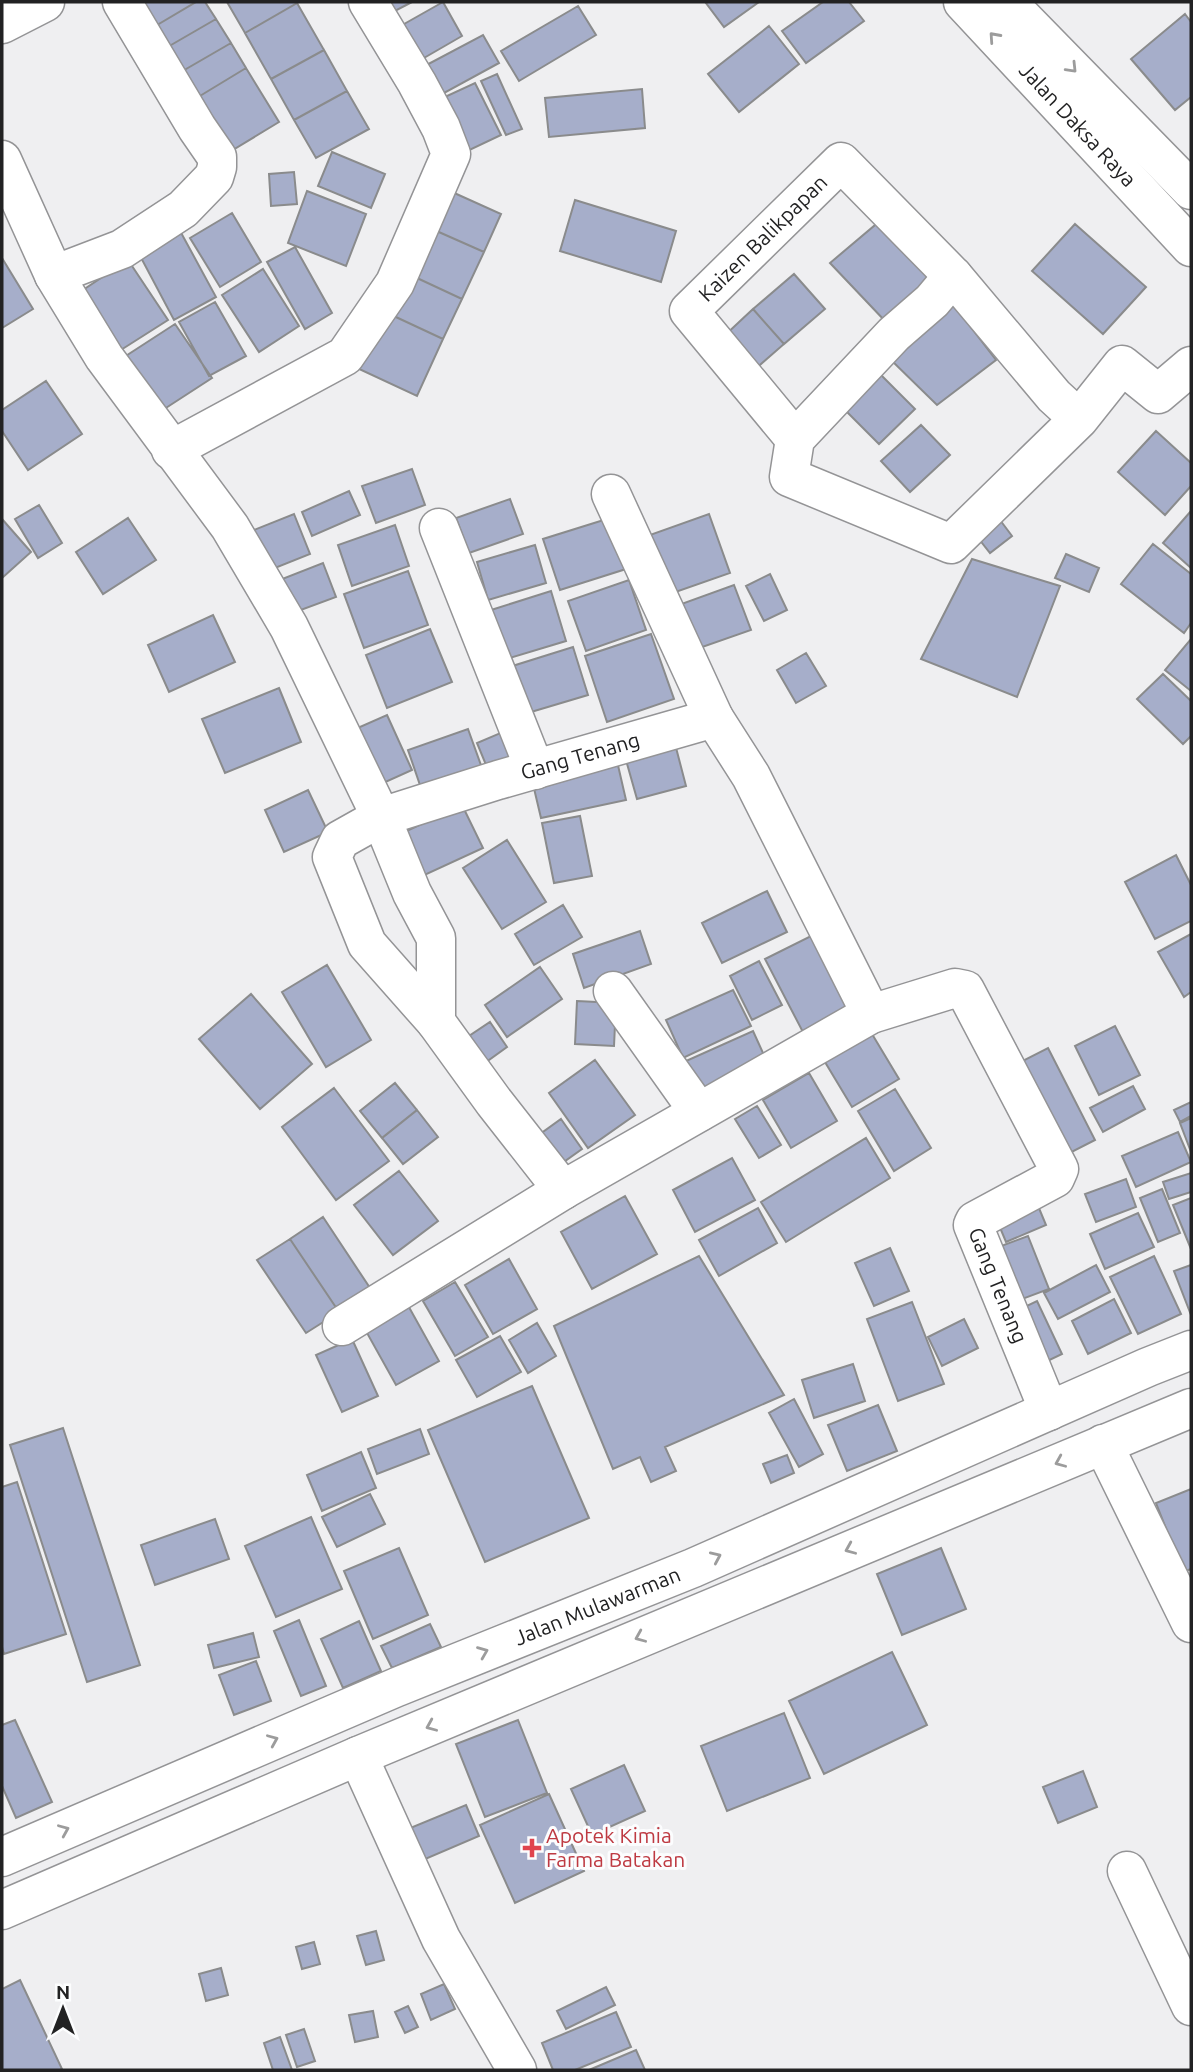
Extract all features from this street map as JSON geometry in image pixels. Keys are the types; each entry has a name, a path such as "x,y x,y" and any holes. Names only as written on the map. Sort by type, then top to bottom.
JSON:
{"main road":[{"path":"2,23 45,2"},
{"path":"54,275 122,249 173,216 214,177 217,167 217,157 122,2"},
{"path":"171,450 345,356 395,283 451,155 441,128 417,83 368,2"},
{"name":"Jalan Daksa Raya","path":"963,2 1191,247"},
{"name":"Jalan Daksa Raya","path":"1007,2 1191,190"},
{"path":"2,160 54,275 104,357 230,527 289,627 382,817 412,893 436,938 436,1022"},
{"name":"Kaizen Balikpapan","path":"795,439 689,312 841,162 953,276 1054,396 1079,419"},
{"path":"953,276 932,301 894,334 795,439 789,477 951,544 1079,419 1122,365 1157,394 1190,370"},
{"path":"611,494 714,718 751,776 871,1014"},
{"path":"439,528 535,770"},
{"name":"Gang Tenang","path":"564,1190 494,1102 436,1022 367,944 332,858 340,840 382,817 714,718"},
{"name":"Gang Tenang","path":"342,1326 564,1190 871,1014 955,988 965,990 1059,1169 1055,1178 975,1221 973,1226 1049,1410"},
{"path":"613,991 699,1112"},
{"name":"Jalan Mulawarman","path":"2,1857 397,1687 693,1567 1191,1350"},
{"name":"Jalan Mulawarman","path":"2,1910 358,1756 1191,1408"},
{"path":"1103,1444 1191,1623"},
{"path":"358,1756 441,1939 517,2070"},
{"path":"214,1766 237,1809"},
{"path":"1126,1871 1191,2006"}],"building":[{"path":"129,2 196,2 147,31"},
{"path":"196,2 205,2 216,19 159,52 147,31"},
{"path":"227,2 296,2 297,3 245,33"},
{"path":"390,2 412,2 395,11"},
{"path":"443,2 462,36 417,62 397,28"},
{"path":"707,2 759,2 724,27"},
{"path":"823,2 849,2 864,21 806,63 782,31"},
{"path":"297,3 324,50 271,79 245,33"},
{"path":"578,6 596,35 519,81 501,51"},
{"path":"1185,14 1191,22 1191,97 1175,110 1131,59"},
{"path":"216,19 231,43 174,76 159,52"},
{"path":"769,26 799,64 739,112 708,74"},
{"path":"483,35 499,63 435,98 419,69"},
{"path":"231,43 246,68 190,102 174,76"},
{"path":"324,50 347,91 294,120 271,79"},
{"path":"246,68 279,122 223,156 190,102"},
{"path":"497,74 522,129 506,135 481,81"},
{"path":"475,83 501,135 459,155 434,102"},
{"path":"642,89 645,128 549,137 545,98"},
{"path":"347,91 369,129 316,158 294,120"},
{"path":"332,152 385,174 371,208 318,186"},
{"path":"294,172 297,204 271,206 269,174"},
{"path":"441,187 501,214 484,252 423,225"},
{"path":"307,191 366,214 346,266 288,243"},
{"path":"575,200 676,231 661,282 560,251"},
{"path":"232,213 261,262 220,287 190,238"},
{"path":"887,215 938,271 886,322 830,263"},
{"path":"1075,224 1146,287 1103,334 1032,271"},
{"path":"423,225 484,252 462,299 402,271"},
{"path":"179,229 216,297 174,320 138,252"},
{"path":"295,247 332,313 305,329 267,262"},
{"path":"2,258 33,309 2,328"},
{"path":"128,260 168,320 113,355 74,296"},
{"path":"263,269 299,326 259,352 222,295"},
{"path":"402,271 462,299 443,339 383,311"},
{"path":"794,274 825,309 784,344 753,309"},
{"path":"950,300 996,360 937,405 890,359"},
{"path":"215,302 246,356 209,376 179,322"},
{"path":"753,309 784,344 753,371 723,337"},
{"path":"383,311 443,339 417,396 357,368"},
{"path":"175,324 212,378 152,417 115,363"},
{"path":"878,372 915,409 879,444 843,408"},
{"path":"46,381 82,434 28,470 2,431 2,410"},
{"path":"921,425 950,455 910,492 881,461"},
{"path":"1156,431 1191,463 1191,486 1165,515 1118,472"},
{"path":"412,469 425,505 376,523 362,486"},
{"path":"349,491 360,515 312,536 302,512"},
{"path":"510,499 523,534 469,553 456,518"},
{"path":"39,505 62,543 38,558 15,519"},
{"path":"1191,511 1191,568 1163,543"},
{"path":"294,514 310,554 260,574 244,534"},
{"path":"709,514 730,573 667,595 647,536"},
{"path":"997,516 1012,536 990,553 975,534"},
{"path":"128,518 156,560 103,594 76,552"},
{"path":"610,518 626,569 560,590 543,539"},
{"path":"2,519 31,552 2,578"},
{"path":"395,525 409,566 352,586 338,545"},
{"path":"1153,544 1191,574 1191,623 1184,633 1121,584"},
{"path":"535,545 546,583 488,600 477,562"},
{"path":"1066,554 1099,568 1089,592 1055,578"},
{"path":"972,559 1060,586 1017,697 921,659"},
{"path":"323,563 336,597 290,614 277,581"},
{"path":"408,571 428,625 364,648 344,594"},
{"path":"770,574 787,610 764,621 746,586"},
{"path":"629,580 646,630 586,651 568,601"},
{"path":"734,585 751,630 688,652 673,607"},
{"path":"551,591 566,641 503,660 488,611"},
{"path":"213,615 235,662 169,692 148,645"},
{"path":"430,629 452,682 387,708 366,655"},
{"path":"651,634 674,699 607,722 585,656"},
{"path":"1191,639 1191,691 1165,670"},
{"path":"573,647 588,695 521,715 506,668"},
{"path":"806,653 826,686 796,703 777,670"},
{"path":"1163,674 1191,701 1191,736 1183,744 1137,699"},
{"path":"279,688 301,742 225,773 202,719"},
{"path":"387,715 412,770 370,789 344,734"},
{"path":"468,729 482,768 421,788 408,750"},
{"path":"510,729 525,763 491,777 477,743"},
{"path":"674,740 686,786 637,799 624,753"},
{"path":"617,761 626,800 541,818 532,780"},
{"path":"308,790 328,832 284,852 265,810"},
{"path":"462,805 483,848 418,878 398,835"},
{"path":"580,816 592,876 554,883 542,823"},
{"path":"507,840 546,902 502,929 463,868"},
{"path":"1176,855 1191,885 1191,921 1155,939 1125,882"},
{"path":"767,891 787,932 722,963 702,923"},
{"path":"563,905 582,937 534,965 515,934"},
{"path":"640,931 651,964 584,988 573,954"},
{"path":"821,931 860,1007 805,1036 765,959"},
{"path":"1191,934 1191,992 1184,997 1158,952"},
{"path":"759,961 782,1005 752,1020 730,976"},
{"path":"327,965 371,1040 326,1067 282,992"},
{"path":"540,967 562,999 507,1037 485,1005"},
{"path":"733,990 751,1026 683,1058 666,1020"},
{"path":"251,994 312,1064 260,1109 199,1039"},
{"path":"577,1001 616,1003 614,1046 575,1044"},
{"path":"490,1022 507,1047 475,1070 457,1044"},
{"path":"1115,1026 1140,1075 1099,1095 1075,1046"},
{"path":"753,1031 768,1064 701,1094 686,1061"},
{"path":"872,1034 899,1079 852,1107 825,1062"},
{"path":"1048,1048 1095,1140 1056,1160 1009,1068"},
{"path":"595,1060 635,1115 588,1148 549,1093"},
{"path":"809,1073 837,1121 791,1148 763,1100"},
{"path":"395,1083 417,1110 382,1138 360,1111"},
{"path":"1133,1086 1145,1109 1103,1132 1090,1108"},
{"path":"334,1088 389,1161 336,1200 282,1127"},
{"path":"895,1089 931,1148 894,1171 858,1111"},
{"path":"1191,1102 1191,1116 1180,1122 1174,1110"},
{"path":"757,1106 781,1145 759,1158 735,1119"},
{"path":"417,1110 438,1137 403,1164 382,1138"},
{"path":"1191,1118 1191,1152 1180,1123"},
{"path":"561,1119 582,1149 551,1171 529,1142"},
{"path":"1178,1132 1191,1162 1136,1187 1122,1156"},
{"path":"866,1138 890,1178 786,1242 761,1202"},
{"path":"732,1158 755,1200 695,1232 673,1190"},
{"path":"399,1171 438,1221 393,1255 354,1205"},
{"path":"1191,1173 1191,1192 1169,1199 1163,1182"},
{"path":"1126,1179 1136,1207 1096,1222 1085,1194"},
{"path":"1162,1189 1180,1233 1158,1242 1140,1198"},
{"path":"625,1196 657,1254 592,1289 561,1232"},
{"path":"1191,1198 1191,1249 1173,1205"},
{"path":"1036,1201 1046,1225 1006,1242 996,1218"},
{"path":"758,1208 777,1243 719,1276 699,1240"},
{"path":"1138,1213 1154,1247 1105,1269 1090,1234"},
{"path":"323,1217 372,1291 339,1312 290,1239"},
{"path":"1028,1236 1049,1289 1006,1305 985,1252"},
{"path":"290,1239 339,1312 306,1333 257,1260"},
{"path":"890,1248 909,1291 874,1306 855,1263"},
{"path":"699,1256 784,1395 665,1447 676,1471 651,1482 640,1457 613,1469 554,1326"},
{"path":"1154,1256 1181,1314 1138,1334 1110,1277"},
{"path":"509,1259 537,1309 493,1334 465,1285"},
{"path":"1096,1265 1110,1292 1058,1319 1044,1293"},
{"path":"1191,1265 1191,1315 1174,1271"},
{"path":"455,1282 488,1337 455,1356 423,1301"},
{"path":"1114,1299 1131,1333 1088,1354 1072,1321"},
{"path":"405,1300 439,1361 396,1385 362,1324"},
{"path":"1037,1301 1062,1354 1035,1367 1010,1314"},
{"path":"912,1302 944,1384 898,1401 867,1319"},
{"path":"964,1319 978,1348 942,1366 928,1337"},
{"path":"537,1323 556,1356 528,1373 509,1340"},
{"path":"500,1336 521,1372 477,1397 456,1360"},
{"path":"352,1339 378,1396 342,1412 316,1355"},
{"path":"853,1364 865,1401 814,1418 802,1380"},
{"path":"532,1386 589,1518 485,1562 428,1430"},
{"path":"794,1399 823,1454 799,1467 769,1413"},
{"path":"878,1405 897,1451 847,1471 828,1425"},
{"path":"63,1428 140,1665 87,1682 10,1445"},
{"path":"420,1429 429,1454 377,1474 368,1449"},
{"path":"361,1452 376,1488 322,1511 307,1475"},
{"path":"787,1455 794,1473 771,1483 763,1464"},
{"path":"17,1482 66,1634 4,1654 2,1487"},
{"path":"1191,1489 1191,1569 1183,1572 1156,1503"},
{"path":"370,1494 385,1524 337,1547 322,1517"},
{"path":"311,1517 342,1589 276,1617 245,1546"},
{"path":"215,1519 229,1559 155,1585 141,1545"},
{"path":"399,1548 428,1615 373,1639 344,1571"},
{"path":"941,1548 966,1609 902,1635 877,1574"},
{"path":"299,1620 326,1686 301,1696 274,1631"},
{"path":"359,1621 381,1671 343,1688 321,1639"},
{"path":"430,1624 441,1647 392,1668 381,1646"},
{"path":"253,1633 259,1657 214,1668 208,1645"},
{"path":"892,1652 927,1725 824,1774 789,1701"},
{"path":"256,1661 271,1701 234,1715 219,1675"},
{"path":"784,1713 810,1778 727,1811 701,1746"},
{"path":"15,1720 52,1802 16,1818 2,1786 2,1725"},
{"path":"518,1720 547,1793 485,1817 456,1744"},
{"path":"624,1765 645,1811 592,1835 571,1789"},
{"path":"1083,1771 1097,1807 1058,1823 1043,1787"},
{"name":"Apotek Kimia Farma Batakan","path":"549,1794 584,1871 515,1903 480,1825"},
{"path":"466,1805 479,1836 416,1863 403,1831"},
{"path":"376,1931 384,1960 366,1965 357,1936"},
{"path":"314,1942 320,1964 302,1969 296,1947"},
{"path":"221,1968 228,1995 206,2001 199,1974"},
{"path":"20,1980 62,2069 60,2070 2,2070 2,1989"},
{"path":"444,1984 455,2009 431,2020 421,1994"},
{"path":"606,1987 615,2005 566,2029 557,2011"},
{"path":"408,2006 418,2027 405,2033 395,2012"},
{"path":"373,2011 378,2037 355,2042 349,2015"},
{"path":"616,2012 631,2047 575,2070 553,2070 542,2043"},
{"path":"304,2029 315,2061 297,2067 286,2035"},
{"path":"280,2037 292,2070 273,2070 264,2043"},
{"path":"636,2050 645,2070 589,2070"}],"place":[{"name":"Apotek Kimia Farma Batakan","path":"532,1848"}]}
